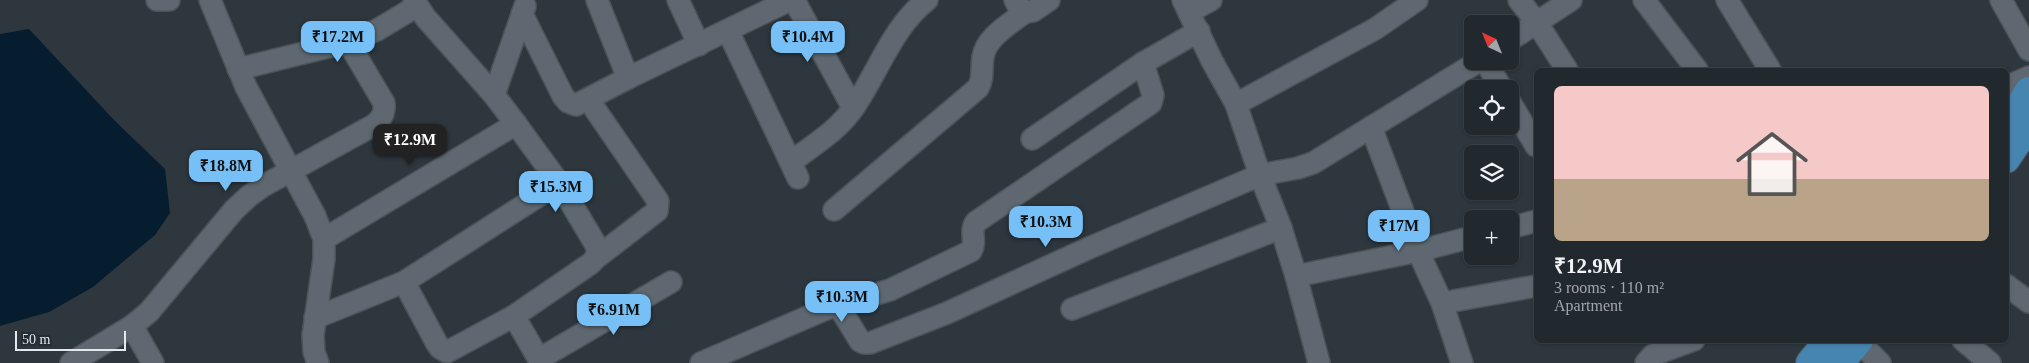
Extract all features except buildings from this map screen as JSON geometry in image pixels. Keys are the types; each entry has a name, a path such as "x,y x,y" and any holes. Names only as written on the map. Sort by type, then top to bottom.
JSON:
{"main road":[{"path":"2009,123 2029,91"},
{"path":"2009,155 2029,125"},
{"path":"1810,363 1827,343"},
{"path":"1840,363 1856,343"}],"street":[{"path":"157,0 169,0"},
{"path":"210,0 255,105 315,216 324,239 324,259 315,318 314,352 318,363"},
{"path":"597,0 628,78"},
{"path":"678,0 698,44"},
{"path":"524,7 563,96 568,102 576,105 628,78 728,31 764,6 790,0"},
{"path":"794,0 853,108"},
{"path":"728,31 794,170 853,108 906,21 927,0"},
{"path":"834,210 978,88 983,77 983,55 988,44 1020,6 1033,11 1049,0"},
{"path":"1211,0 1186,6 1212,61 1236,104 1260,175 1281,228 1319,363"},
{"path":"1236,104 1375,28 1418,0"},
{"path":"1519,0 1566,68"},
{"path":"1519,34 1571,0"},
{"path":"1644,0 1695,68"},
{"path":"1727,0 1769,68"},
{"path":"2001,0 2029,50"},
{"path":"238,69 348,42 377,30 415,3 494,95 559,182 596,245 598,252 596,258"},
{"path":"494,95 524,7"},
{"path":"1032,139 1143,64 1199,31"},
{"path":"71,363 132,326 149,312 234,210 249,196 263,186 292,172 374,125 381,119 384,103 348,42"},
{"path":"701,363 783,326 838,305 890,290 971,251 973,247 972,229 976,222 1151,103 1153,95 1143,64"},
{"path":"838,305 860,341 870,343 947,314 1089,248 1260,175 1298,168 1313,163 1333,153 1371,127 1464,70"},
{"path":"2009,86 2029,77"},
{"path":"404,282 436,342 440,348 447,352 514,316 658,211 658,201 588,99"},
{"path":"1519,117 1534,143"},
{"path":"324,239 516,124"},
{"path":"1371,127 1418,251 1442,303 1462,363"},
{"path":"315,318 404,282 559,182"},
{"path":"1519,226 1534,222"},
{"path":"1072,309 1281,228"},
{"path":"1296,276 1418,251 1464,239"},
{"path":"514,316 540,361 671,282"},
{"path":"1442,303 1534,286"},
{"path":"2009,287 2029,302"},
{"path":"132,326 153,363"},
{"path":"1646,363 1653,355 1686,343"},
{"path":"1861,343 1880,363"},
{"path":"1967,343 1990,363"}],"water":[{"path":"29,29 115,121 165,169 170,213 155,235 93,287 49,312 0,326 0,34"}]}
